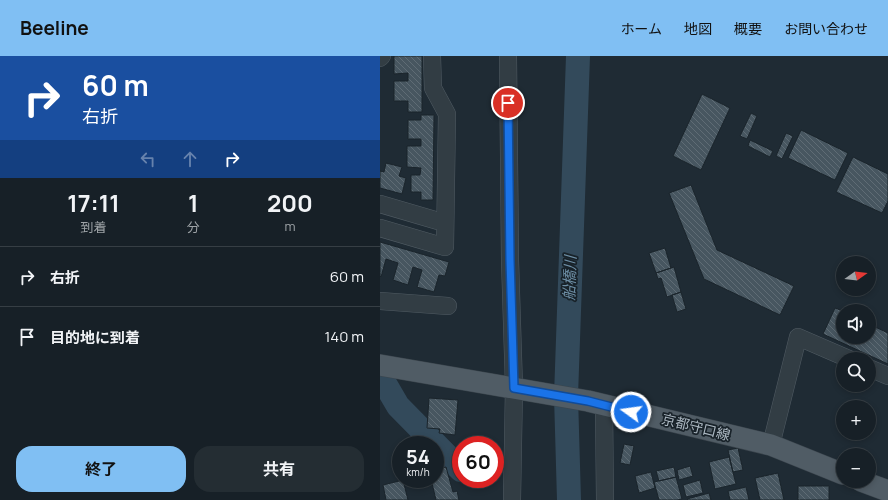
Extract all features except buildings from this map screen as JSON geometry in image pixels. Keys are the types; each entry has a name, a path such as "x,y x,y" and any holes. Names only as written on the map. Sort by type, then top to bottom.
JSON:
{"main road":[{"name":"京都守口線","path":"385,366 596,403 771,445 836,471"},
{"path":"876,487 888,491"}],"street":[{"path":"380,228 445,247 447,114 433,88 432,56"},
{"path":"508,56 510,260 522,389 512,500"},
{"path":"380,204 445,223"},
{"path":"380,301 448,306"},
{"path":"771,445 798,337 836,353"},
{"path":"876,371 888,376"},
{"path":"596,403 605,500"}],"waterway":[{"name":"船橋川","path":"569,500 566,396 578,56"},
{"path":"380,375 398,406 452,461"}],"route":[{"path":"508,103 510,260 514,388 588,401 631,412"}]}
